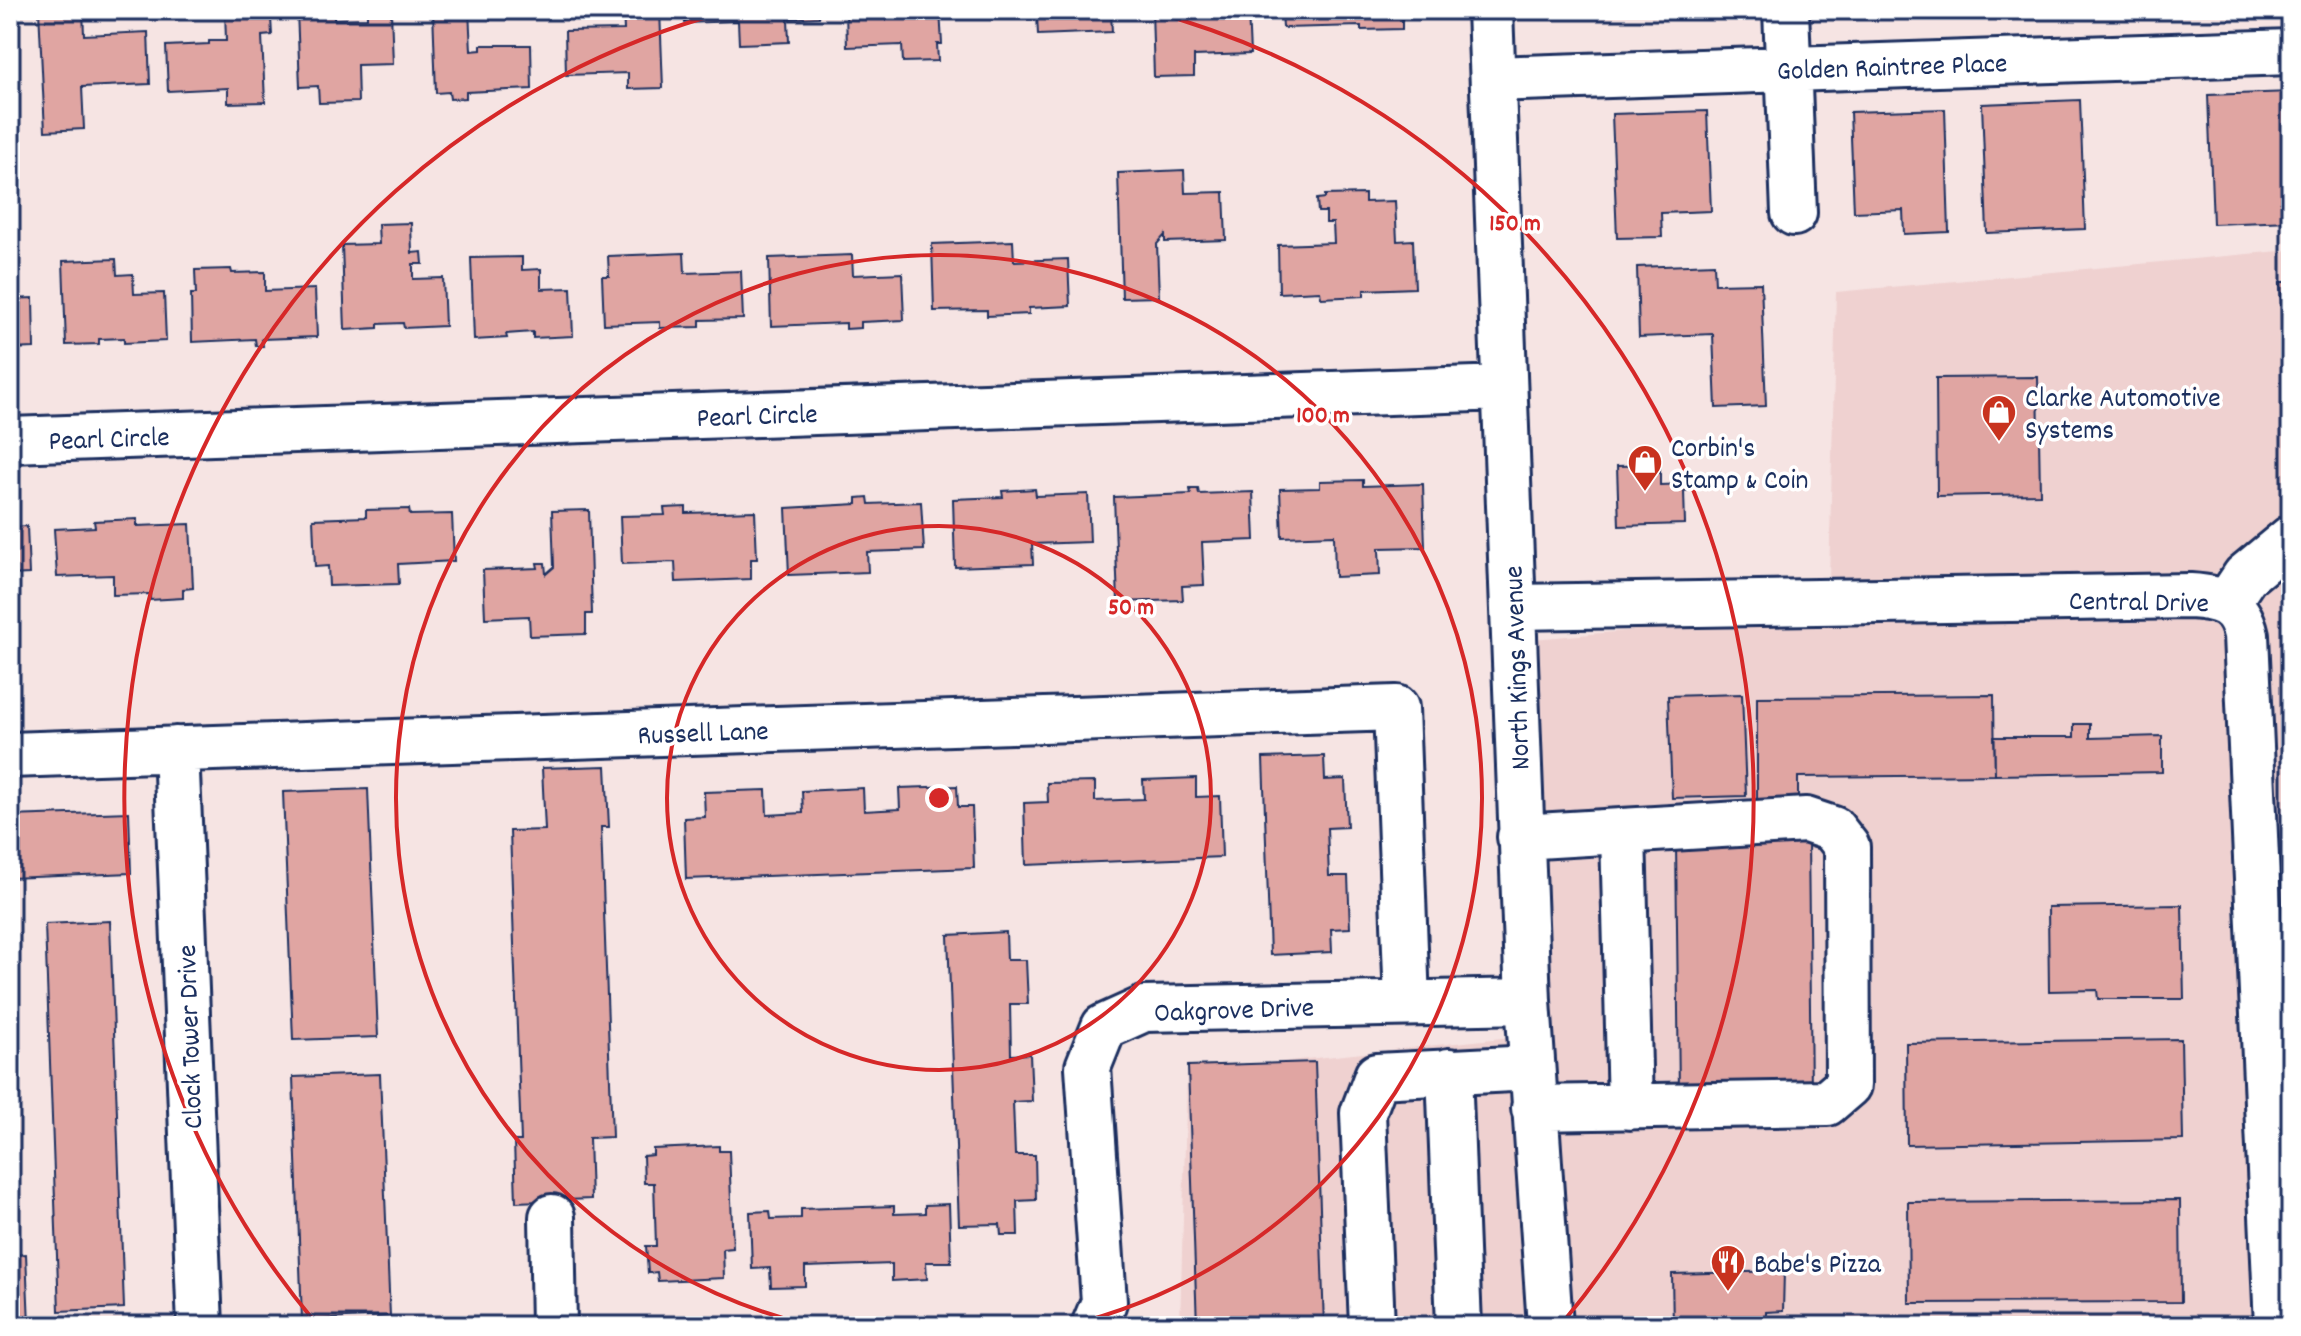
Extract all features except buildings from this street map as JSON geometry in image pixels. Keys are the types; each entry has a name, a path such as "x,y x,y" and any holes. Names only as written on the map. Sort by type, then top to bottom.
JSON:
{"street":[{"name":"North Kings Avenue","path":"1490,10 1520,837 1532,1088 1550,1326"},
{"path":"1786,10 1794,213"},
{"name":"Golden Raintree Place","path":"1493,79 2291,52"},
{"name":"Pearl Circle","path":"10,440 1504,388"},
{"path":"2227,603 2245,576 2291,538"},
{"name":"Central Drive","path":"1513,607 2190,596 2227,603 2237,613 2246,635 2276,957 2280,1158 2277,1326"},
{"name":"Russell Lane","path":"10,755 1396,708 1407,1003"},
{"name":"Clock Tower Drive","path":"176,749 200,1326"},
{"path":"1372,1326 1363,1113 1377,1076 1449,1071 1630,1107 1827,1103 1848,1085 1847,847 1833,829 1806,820 1520,837"},
{"path":"1623,832 1630,1107"},
{"name":"Oakgrove Drive","path":"1094,1326 1104,1302 1088,1067 1104,1027 1144,1009 1528,1001"},
{"path":"1449,1071 1459,1326"},
{"path":"552,1217 554,1326"}],"shaded area":[{"path":"2291,250 2291,1214 2259,613 1829,581 1836,292"},
{"path":"2190,617 2217,621 2226,632 2258,1326 1569,1326 1550,1067 1533,639 1683,626"},
{"path":"1511,1037 1531,1326 1180,1326 1187,1072"}],"place":[{"name":"Clarke Automotive Systems","path":"1999,443"},
{"name":"Corbin's Stamp & Coin","path":"1645,493"},
{"name":"Babe's Pizza","path":"1728,1293"}]}
